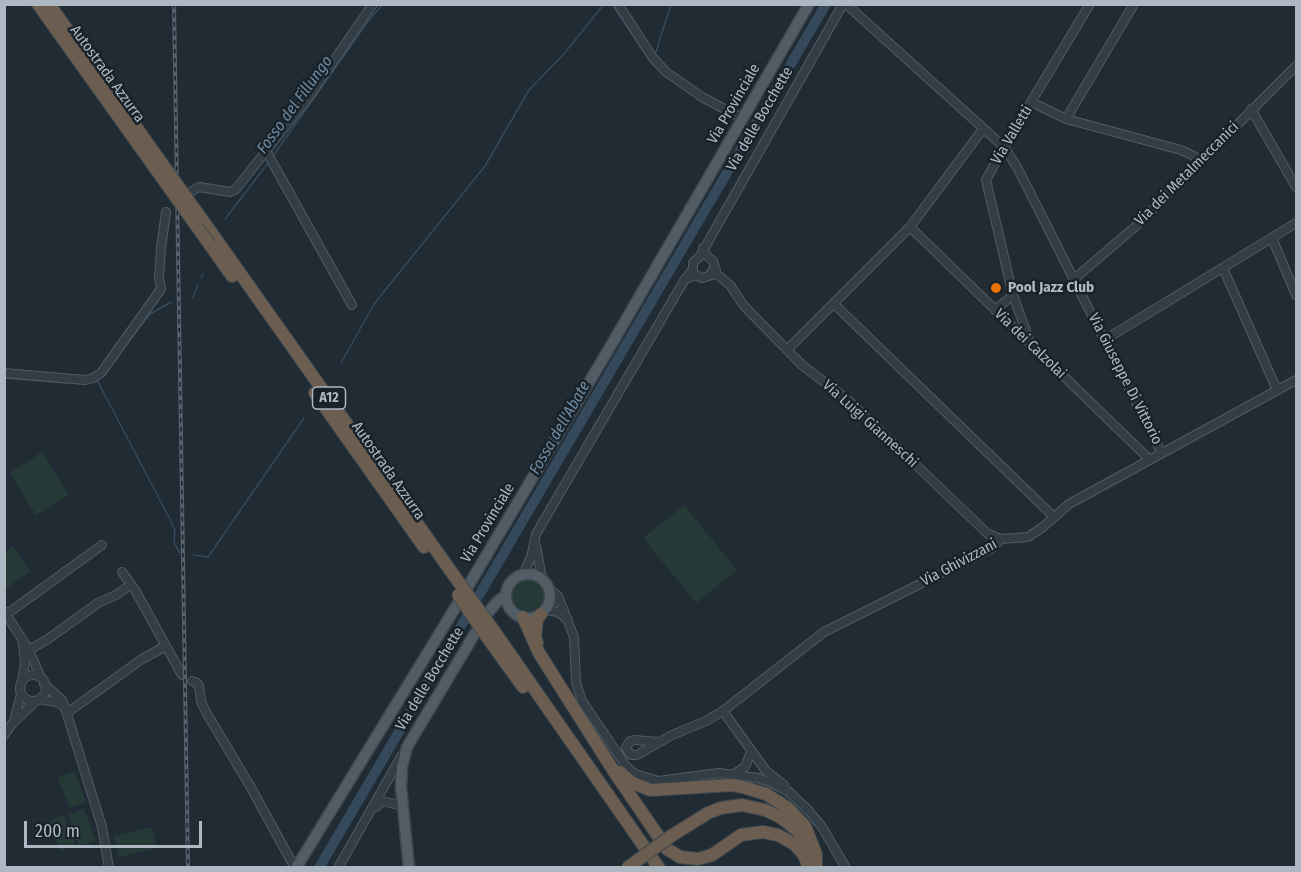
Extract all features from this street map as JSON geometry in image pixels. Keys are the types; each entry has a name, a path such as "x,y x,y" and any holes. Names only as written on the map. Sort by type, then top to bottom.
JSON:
{"highway":[{"name":"Autostrada Azzurra","path":"38,4 201,218 649,867"},
{"name":"Autostrada Azzurra","path":"49,4 210,245 453,581"},
{"path":"540,653 535,637 537,619 543,612"},
{"path":"518,614 615,773 663,845 676,855 691,859 704,858 716,853 741,835 763,832 778,835 792,842 801,852 809,867"},
{"name":"Autostrada Azzurra","path":"490,634 659,867"},
{"path":"608,760 631,782 650,790 732,785 753,789 771,796 788,808 802,823 816,854 815,867"},
{"path":"627,867 701,816 714,810 735,806 757,807 780,817 798,831 806,843 815,867"}],"main road":[{"name":"Via Provinciale","path":"296,867 457,605 809,4"},
{"path":"486,615 495,610 518,614 536,617 549,604 549,589 542,578 523,574 509,584 507,601 518,614"},
{"name":"Via delle Bocchette","path":"409,867 401,787 402,767 407,747 486,615 506,595"}],"street":[{"path":"192,191 199,187 230,192 269,157 373,4"},
{"path":"618,4 653,58 666,72 702,97 743,119"},
{"name":"Via Giuseppe Di Vittorio","path":"845,4 1004,147 1017,167 1106,339 1161,452"},
{"name":"Via delle Bocchette","path":"523,574 531,557 536,534 685,279 694,272 693,263 704,254 845,4"},
{"name":"Via Valletti","path":"1032,345 1013,295 986,180 1090,4"},
{"path":"1066,119 1134,4"},
{"name":"Via dei Metalmeccanici","path":"1074,279 1136,226 1296,66"},
{"path":"1031,102 1066,119 1182,150 1202,160"},
{"path":"1251,109 1296,187"},
{"path":"788,349 910,227 983,129"},
{"path":"269,157 352,305"},
{"path":"4,373 86,380 101,373 161,289 159,277 166,212"},
{"path":"1106,339 1296,223"},
{"name":"Via dei Calzolai","path":"910,227 1149,459"},
{"path":"1272,238 1296,295"},
{"path":"694,272 702,278 715,273 712,261 704,254"},
{"path":"1223,268 1277,390"},
{"name":"Via Luigi Gianneschi","path":"715,273 730,285 744,306 804,366 847,399 988,534 1001,539"},
{"path":"995,310 1013,295"},
{"path":"834,304 1053,516"},
{"name":"Via Ghivizzani","path":"659,742 723,711 824,632 992,548 1001,539 1028,537 1068,504 1296,380"},
{"path":"536,534 537,558 542,578"},
{"path":"4,735 45,691 29,650 6,613 102,545"},
{"path":"122,572 182,675"},
{"path":"29,650 98,603 116,595 130,585"},
{"path":"549,589 558,596 569,620 574,638 576,683 582,700 626,766 635,774 658,781 719,773 734,774 754,777 789,792"},
{"path":"543,612 558,612 569,620"},
{"path":"12,724 21,694 20,686 25,662 21,638"},
{"path":"66,710 142,659 166,646"},
{"path":"22,681 28,676 43,681 62,700 102,827 109,867"},
{"path":"192,681 197,682 206,712 296,867"},
{"path":"21,694 27,700 56,702 66,710"},
{"path":"723,711 766,771 783,783 822,827 846,867"},
{"path":"338,867 407,747"},
{"path":"734,774 745,767 752,753"},
{"path":"752,753 760,770 754,777"},
{"path":"369,813 382,801 403,806"}],"green space":[{"path":"42,452 69,495 36,515 10,473"},
{"path":"684,505 737,570 696,603 643,538"},
{"path":"13,546 31,571 5,589 5,552"},
{"path":"528,579 539,584 544,595 539,606 528,611 517,606 512,595 517,584"},
{"path":"75,771 86,802 69,808 58,777"},
{"path":"84,809 96,841 79,847 68,815"},
{"path":"64,815 75,845 60,851 49,821"},
{"path":"152,827 157,848 119,857 114,836"}],"waterway":[{"name":"Fosso del Fillungo","path":"273,156 369,20 383,4"},
{"path":"341,363 374,304 485,166 529,90 563,55 604,4"},
{"path":"612,4 650,61"},
{"path":"655,55 671,4"},
{"name":"Fossa dell'Abate","path":"319,868 826,4"},
{"name":"Fosso del Fillungo","path":"225,219 268,163"},
{"name":"Fosso del Fillungo","path":"201,278 203,274"},
{"name":"Fosso del Fillungo","path":"193,297 198,285"},
{"name":"Fosso del Fillungo","path":"129,341 150,314 171,302"},
{"path":"4,378 66,383"},
{"path":"86,384 98,381 100,378"},
{"path":"98,382 172,523 175,531 174,543 180,553"},
{"path":"193,555 208,557 304,418"}],"railway":[{"path":"174,4 188,868"}],"place":[{"name":"Pool Jazz Club","path":"996,288"}]}
